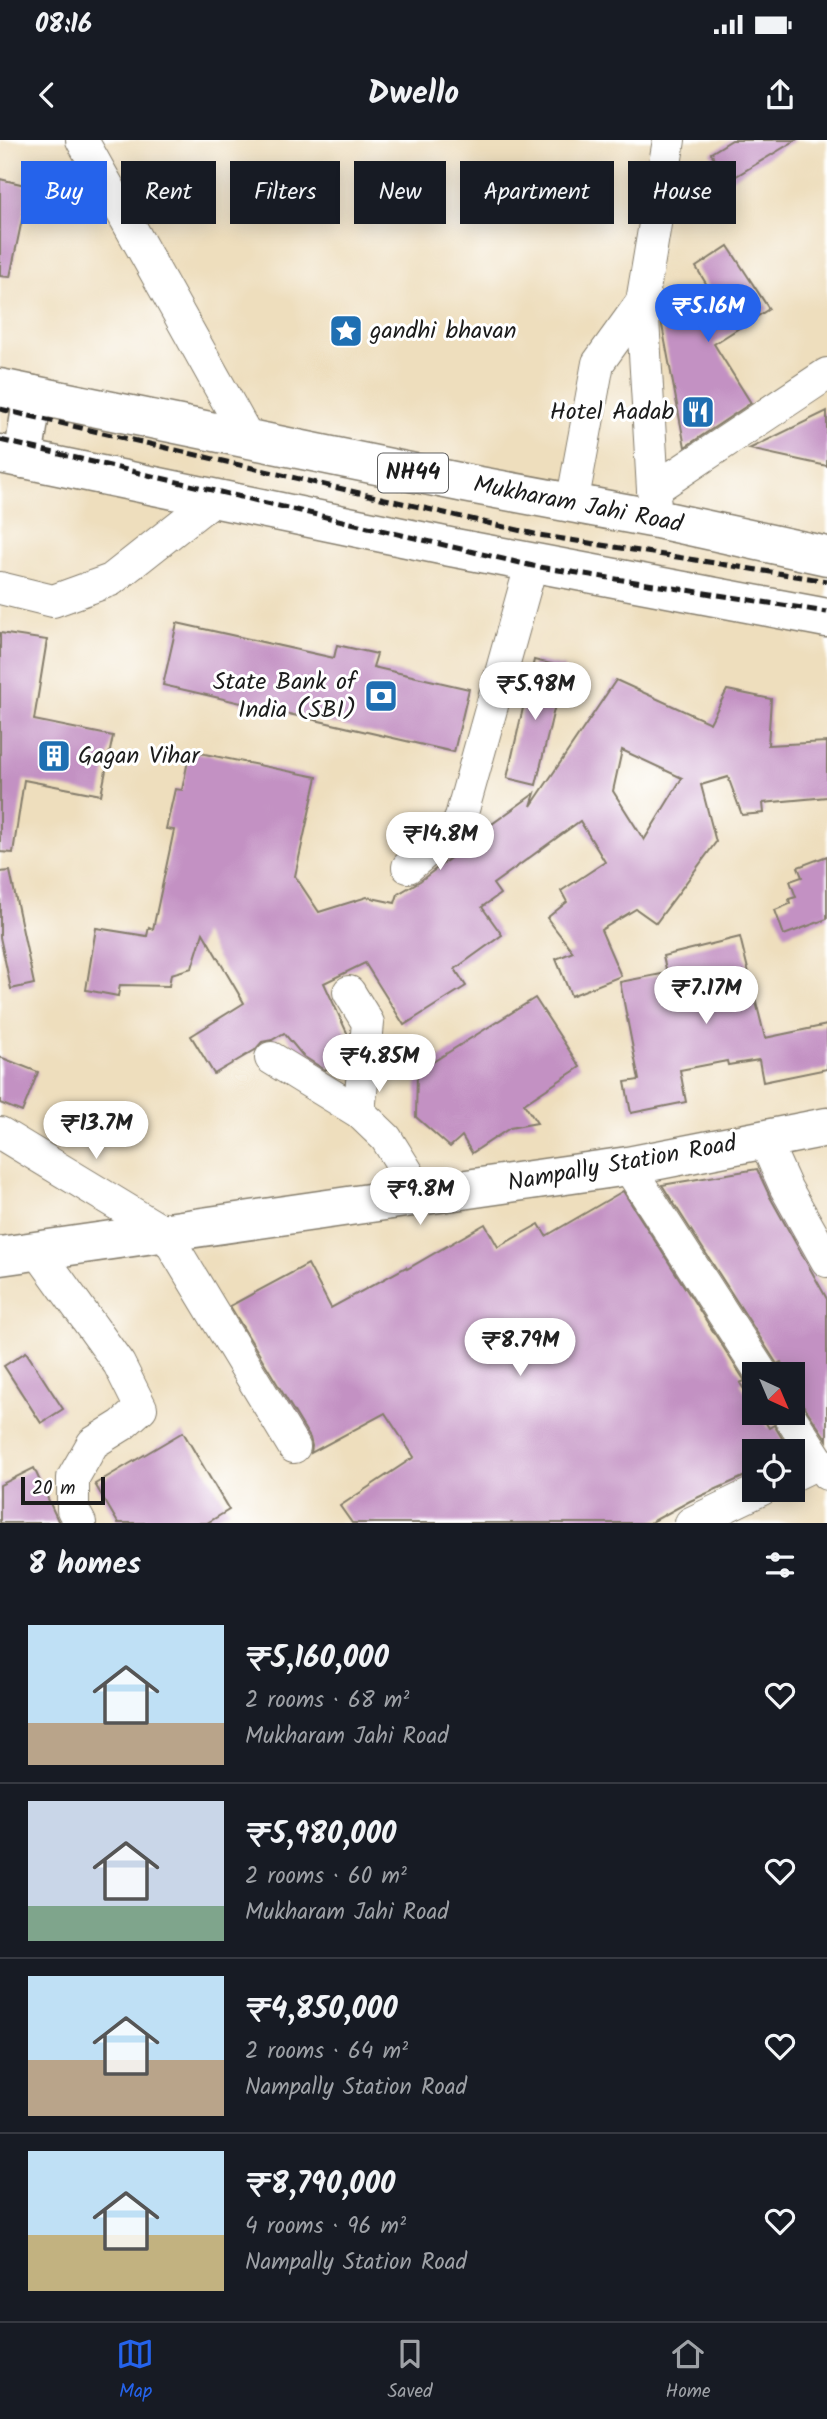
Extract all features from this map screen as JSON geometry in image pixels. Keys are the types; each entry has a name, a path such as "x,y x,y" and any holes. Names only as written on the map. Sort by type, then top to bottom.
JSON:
{"main road":[{"name":"Mukharam Jahi Road","path":"17,392 572,503 655,504 827,556"},
{"path":"17,392 12,456 532,562 827,618"},
{"name":"Nampally Station Road","path":"0,1256 628,1166 827,1127"}],"street":[{"path":"82,140 248,438"},
{"path":"655,504 642,302 669,140"},
{"path":"572,503 598,363 642,302"},
{"path":"655,504 827,374"},
{"path":"0,588 52,601 111,580 215,498"},
{"path":"408,867 459,824 532,562"},
{"path":"349,992 368,1023 359,1112"},
{"path":"271,1058 359,1112 386,1138 422,1196"},
{"path":"0,1133 165,1233 294,1447"},
{"path":"764,1139 786,1188 827,1261"},
{"path":"628,1166 754,1362"},
{"path":"37,1250 120,1364 141,1408 122,1425 93,1443 73,1478 73,1510 80,1523"},
{"path":"793,1425 813,1470"},
{"path":"697,1522 742,1499"}],"building":[{"path":"732,140 796,140 736,176 736,161 716,161 711,153"},
{"path":"0,179 21,184 21,224 10,277 0,276"},
{"path":"728,246 769,309 714,344 751,403 685,447 661,320 661,298 710,290 696,267"},
{"path":"827,411 827,466 749,449"},
{"path":"177,623 334,658 337,645 377,654 373,667 469,689 454,752 163,685"},
{"name":"Gagan Vihar","path":"0,633 47,640 34,720 113,736 101,795 24,780 13,853 0,852"},
{"path":"534,660 564,667 536,785 507,778"},
{"path":"616,680 710,723 727,690 771,699 768,745 827,742 827,797 763,803 764,813 742,815 728,777 701,785 716,842 656,923 636,909 601,930 621,976 571,996 556,959 573,952 547,918 567,902 561,891 605,862 580,821 493,884 500,894 482,907 502,935 455,969 466,986 404,1025 365,963 324,983 348,1035 346,1055 325,1070 303,1056 284,1033 262,1042 255,1050 214,1074 191,1036 244,1003 203,933 192,968 171,974 169,986 120,985 118,996 86,990 96,928 147,936 149,927 153,929 174,830 166,829 175,789 182,790 190,751 317,777 295,876 319,912 367,897 395,903 398,894 420,881 535,793 531,806","holes":["622,750 682,778 644,840 613,791"]},
{"path":"827,856 827,919 784,935 775,910 790,904 789,899 796,897 790,881 802,877 798,867"},
{"path":"10,871 34,984 11,989 0,937 0,872"},
{"path":"740,937 765,1038 827,1025 827,1069 763,1082 759,1060 728,1065 727,1061 680,1070 686,1102 631,1113 625,1082 639,1080 620,982 667,973 663,956"},
{"path":"535,998 580,1067 524,1104 537,1123 510,1128 472,1153 462,1136 450,1147 416,1117 417,1072"},
{"path":"0,1057 38,1072 22,1112 0,1103"},
{"path":"757,1169 827,1299 827,1440 805,1408 805,1362 776,1362 662,1185"},
{"path":"623,1191 742,1376 742,1425 767,1425 769,1428 774,1425 783,1439 742,1439 742,1477 650,1523 352,1523 340,1506 414,1457 385,1413 311,1453 310,1438 230,1306 308,1264 331,1308 406,1267 407,1269 485,1224 498,1247 539,1224 546,1236"},
{"path":"26,1352 63,1409 41,1423 4,1366"},
{"path":"183,1432 229,1510 207,1523 118,1523 95,1484"},
{"path":"34,1468 59,1523 0,1523 0,1485"}],"railway":[{"path":"0,409 539,535 827,581"},
{"path":"0,440 533,566 827,612"}],"place":[{"name":"gandhi bhavan","path":"346,331"},
{"name":"Hotel Aadab","path":"698,412"},
{"name":"State Bank of India (SBI)","path":"381,696"},
{"name":"Gagan Vihar","path":"54,756"}]}
